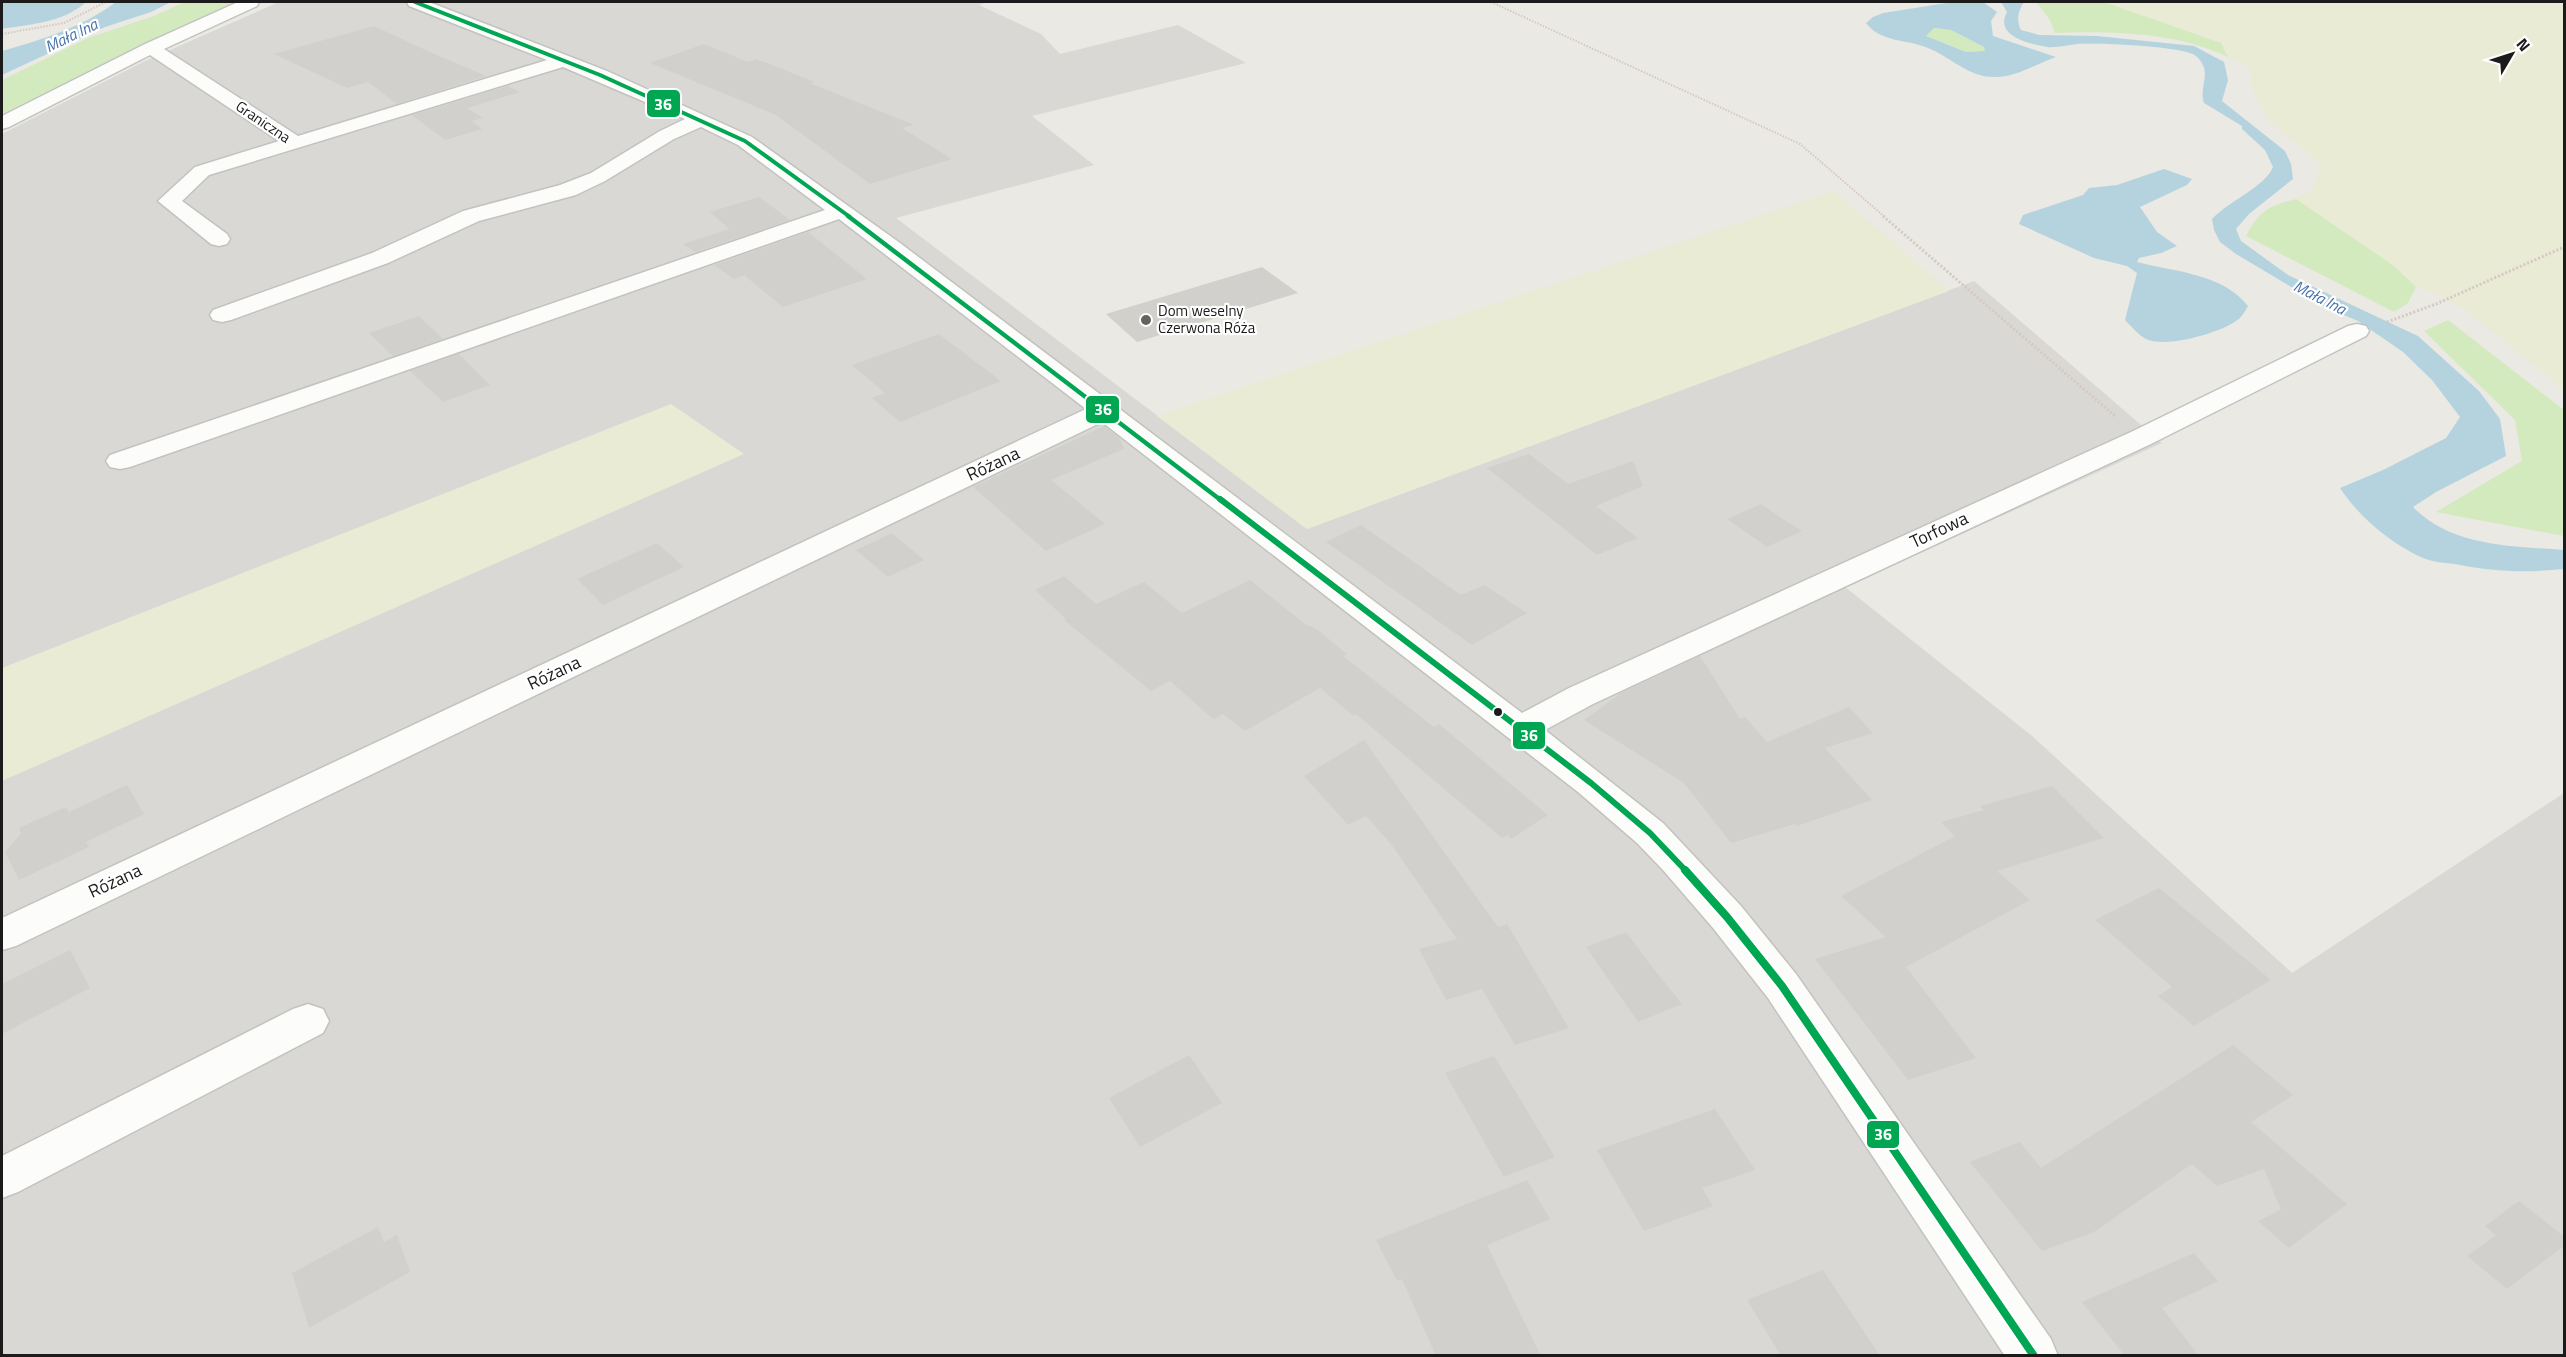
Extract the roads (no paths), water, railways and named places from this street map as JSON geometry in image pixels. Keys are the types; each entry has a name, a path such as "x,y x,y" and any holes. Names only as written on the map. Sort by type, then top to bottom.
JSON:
{"street":[{"path":"2,123 151,48 251,2"},
{"path":"415,2 564,61 701,119 745,141 842,211 1106,410 1591,783 1650,833 1727,917 1782,986 2034,1356"},
{"name":"Graniczna","path":"151,48 295,143"},
{"path":"295,143 564,61"},
{"path":"222,315 380,258 471,216 578,186 598,177 667,135 701,119"},
{"name":"Graniczna","path":"219,238 169,201 202,171 295,143"},
{"path":"120,461 842,211"},
{"name":"Torfowa","path":"1520,729 1581,696 2140,438 2357,331"},
{"name":"Różana","path":"2,935 1106,410"},
{"path":"2,1178 308,1021"}],"water":[{"path":"2,2 86,2 57,18 2,29"},
{"name":"Mała Ina","path":"116,2 171,2 151,12 105,27 2,75 2,51 76,26"},
{"path":"1953,2 1983,2 1997,12 1991,21 1993,36 2056,57 2011,75 1995,77 1977,74 1928,48 1879,34 1866,23 1883,13","holes":["1934,28 1951,30 1984,47 1985,51 1966,52 1926,36"]},
{"name":"Mała Ina","path":"2001,2 2024,2 2018,16 2021,30 2039,35 2097,36 2194,46 2224,62 2228,80 2222,101 2285,151 2291,164 2293,179 2249,214 2236,229 2241,241 2288,275 2418,336 2479,391 2500,419 2506,456 2436,492 2413,507 2446,530 2464,537 2504,545 2564,550 2564,569 2509,571 2483,569 2423,558 2399,545 2366,519 2340,488 2383,470 2446,438 2460,417 2432,380 2403,352 2358,321 2325,307 2220,242 2212,219 2263,181 2273,167 2265,150 2242,129 2242,126 2204,103 2205,73 2196,56 2176,50 2140,46 2078,44 2051,47 2031,44 2009,33 2004,20 2007,12"},
{"path":"2164,169 2192,179 2187,185 2140,207 2157,232 2177,246 2161,253 2139,258 2137,262 2211,280 2237,295 2248,306 2240,318 2222,329 2194,338 2155,342 2137,333 2125,320 2137,273 2127,266 2094,258 2019,224 2023,215 2083,195 2089,188 2117,185"}],"place":[{"name":"Dom weselny Czerwona Róża","path":"1146,320"}]}
